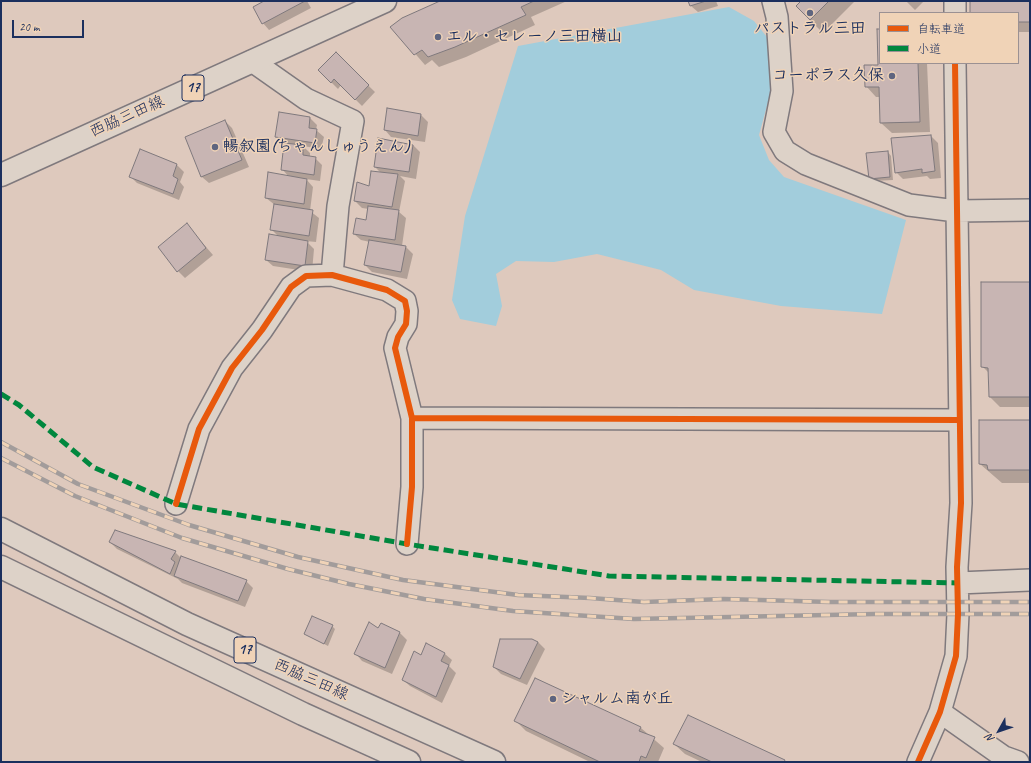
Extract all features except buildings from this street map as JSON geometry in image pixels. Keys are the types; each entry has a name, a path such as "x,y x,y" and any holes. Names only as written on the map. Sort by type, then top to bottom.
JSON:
{"main road":[{"name":"西脇三田線","path":"1,175 385,1"},
{"name":"西脇三田線","path":"1,529 187,624 494,762"},
{"name":"西脇三田線","path":"1,567 303,714 409,762"}],"street":[{"path":"773,1 777,17 782,91 774,132 785,151 806,164 909,205 956,211 1030,210"},
{"path":"955,1 955,12"},
{"path":"252,61 306,99 353,121 338,206 332,275"},
{"path":"918,762 940,712 956,656 961,503 955,64"},
{"path":"176,504 199,429 232,368 262,330 292,287 306,276 332,275 387,290 405,301 407,311 406,324 398,337 395,348 412,418 412,487 407,544"},
{"path":"412,418 959,420"},
{"path":"958,583 1030,580"},
{"path":"940,712 1004,756 1018,762"}],"water":[{"path":"729,7 754,21 771,42 773,84 759,135 769,160 784,177 906,220 882,314 781,306 694,290 661,270 597,254 554,262 516,261 496,274 502,306 496,326 460,319 452,300 465,216 518,46"}],"railway":[{"path":"1,442 78,484 189,525 298,557 403,580 518,595 644,602 724,599 830,602 1030,602"},
{"path":"1,458 75,496 182,538 288,569 349,584 424,599 513,611 634,619 875,614 1030,614"}],"marked path":[{"path":"1,394 19,405 93,467 176,504 407,544 609,576 958,583"}],"cycle path":[{"path":"918,762 940,712 956,656 958,614 957,567 961,503 955,64"},
{"path":"176,504 199,429 232,368 262,330 291,287 306,276 332,275 387,290 405,301 407,311 406,324 398,337 395,348 412,418"},
{"path":"407,544 412,487 412,418 959,420"}],"place":[{"name":"パストラル三田","path":"810,13"},
{"name":"エル・セレーノ三田横山","path":"438,37"},
{"name":"コーポラス久保","path":"892,76"},
{"name":"暢叙園(ちゃんしゅうえん)","path":"215,147"},
{"name":"シャルム南が丘","path":"553,699"}]}
